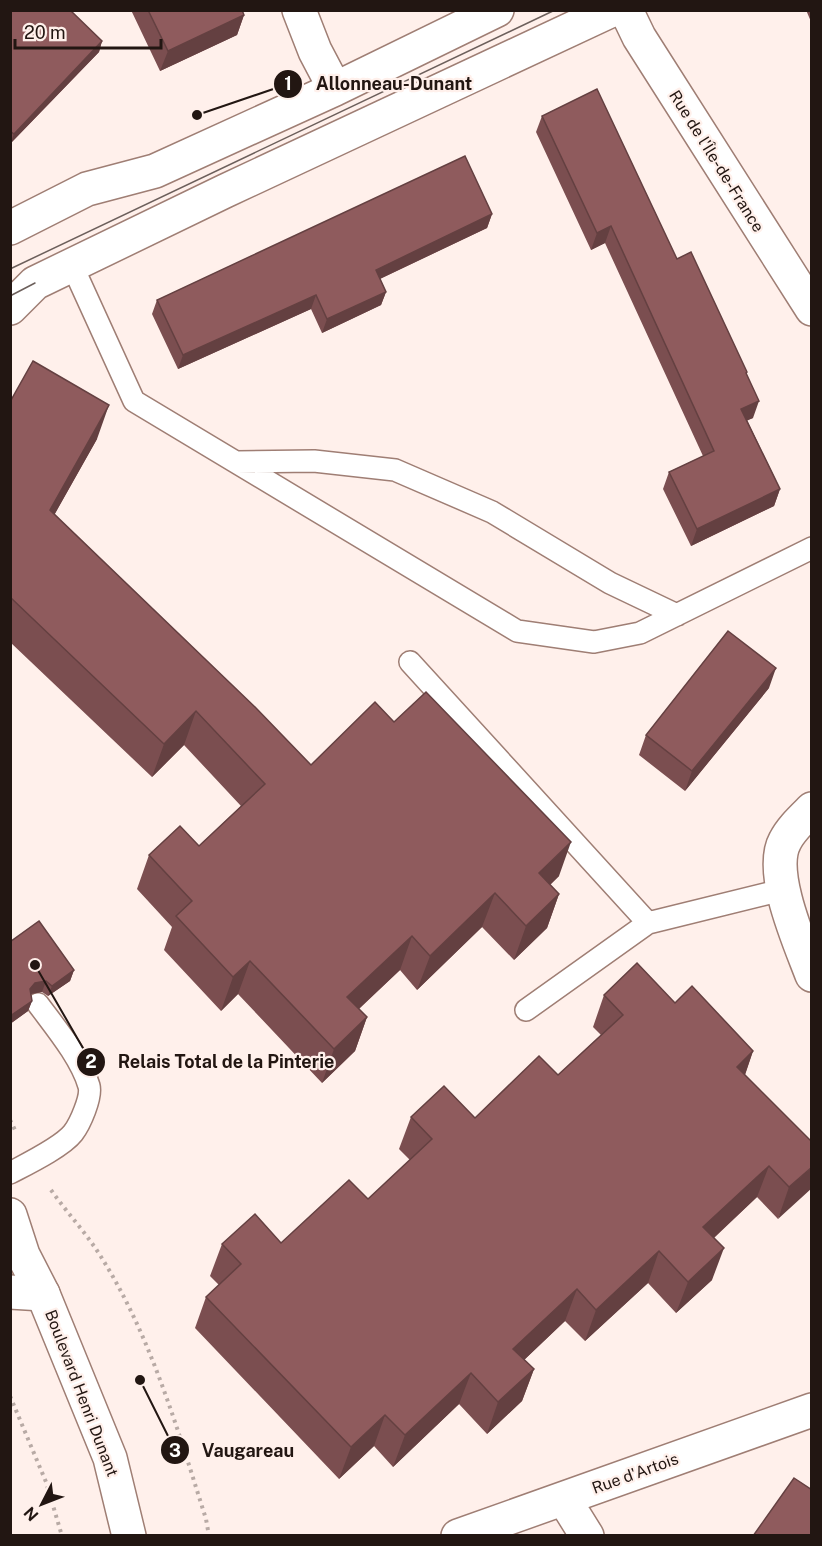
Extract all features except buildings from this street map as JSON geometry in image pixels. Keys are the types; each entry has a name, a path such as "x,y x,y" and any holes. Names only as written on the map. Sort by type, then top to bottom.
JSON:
{"street":[{"path":"299,10 315,51 336,89"},
{"path":"10,228 87,189 155,171 336,89 496,10"},
{"path":"10,308 35,283 225,191 612,10"},
{"name":"Rue de l'Île-de-France","path":"626,10 639,37 812,309"},
{"path":"812,809 783,843 779,864 782,890 812,975"},
{"name":"Boulevard Henri Dunant","path":"10,1215 17,1248 43,1294 111,1458 129,1536"},
{"path":"10,1292 43,1294"},
{"name":"Rue d'Artois","path":"458,1536 812,1410"},
{"path":"564,1499 586,1536"}],"lane":[{"path":"72,266 134,401 517,631 594,642 640,633 812,548"},
{"path":"236,462 314,460 394,470 492,512 610,583 677,615"},
{"path":"410,662 648,923"},
{"path":"526,1010 648,923 782,890"},
{"path":"10,1173 73,1134 85,1113 90,1088 75,1057 38,1004"}],"path":[{"path":"10,1120 31,1161 62,1206 103,1258 125,1297 168,1401 206,1519 209,1536"},
{"path":"10,1396 46,1482 62,1536"}],"tram line":[{"path":"10,269 555,10"},
{"path":"10,296 35,283"}],"place":[{"name":"Allonneau-Dunant","path":"197,115"},
{"name":"Relais Total de la Pinterie","path":"35,965"},
{"name":"Vaugareau","path":"140,1380"}]}
